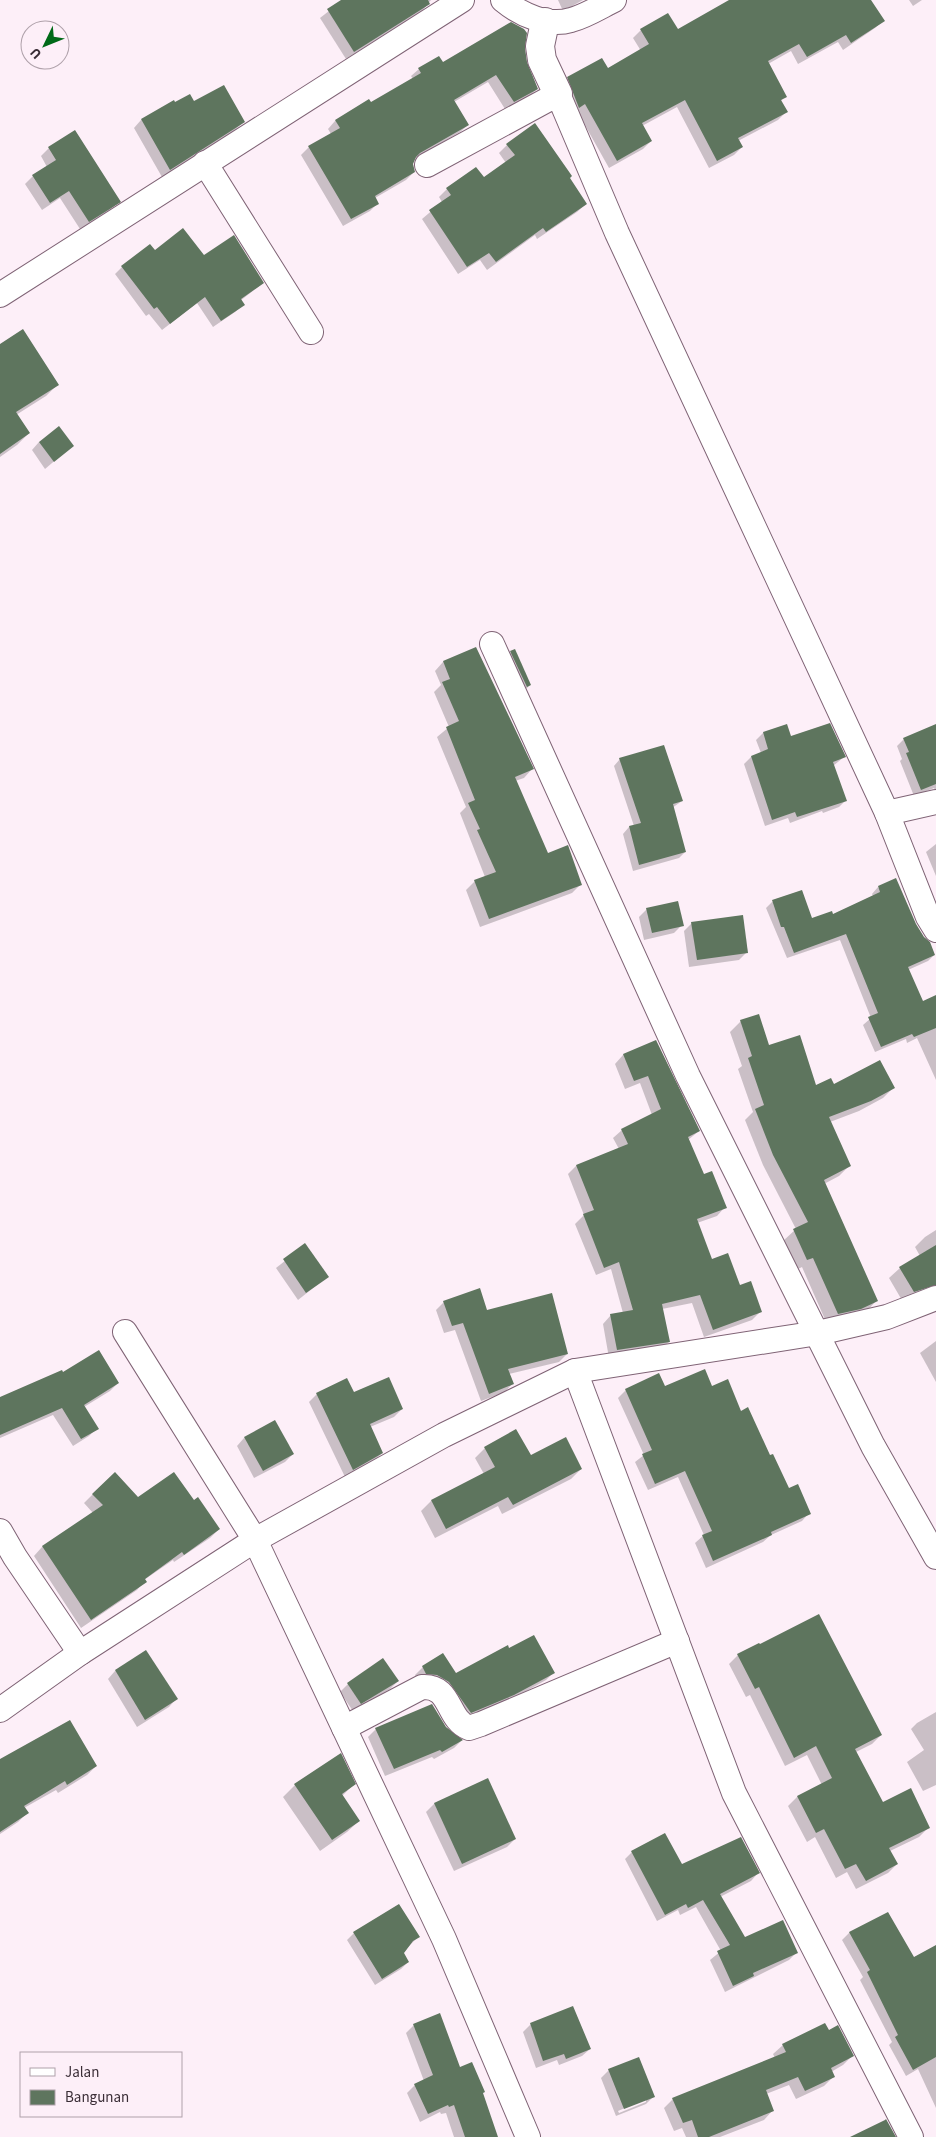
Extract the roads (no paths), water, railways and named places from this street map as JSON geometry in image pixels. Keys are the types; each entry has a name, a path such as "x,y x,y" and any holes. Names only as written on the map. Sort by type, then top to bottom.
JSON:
{"street":[{"path":"0,295 462,0"},
{"path":"503,0 519,11 545,22 571,21 614,0"},
{"path":"545,22 540,46 542,60 617,233 888,813 928,917 936,930"},
{"path":"427,165 558,94"},
{"path":"205,163 311,332"},
{"path":"492,644 688,1076 874,1446 936,1557"},
{"path":"888,813 936,802"},
{"path":"0,1710 80,1653 256,1540 444,1435 575,1371 818,1333 887,1317 936,1298"},
{"path":"125,1332 256,1540 444,1939 528,2137"},
{"path":"575,1371 734,1793 911,2137"},
{"path":"0,1531 15,1557 80,1653"},
{"path":"344,1728 422,1687 429,1686 436,1688 442,1693 459,1721 469,1728 677,1641"}]}
